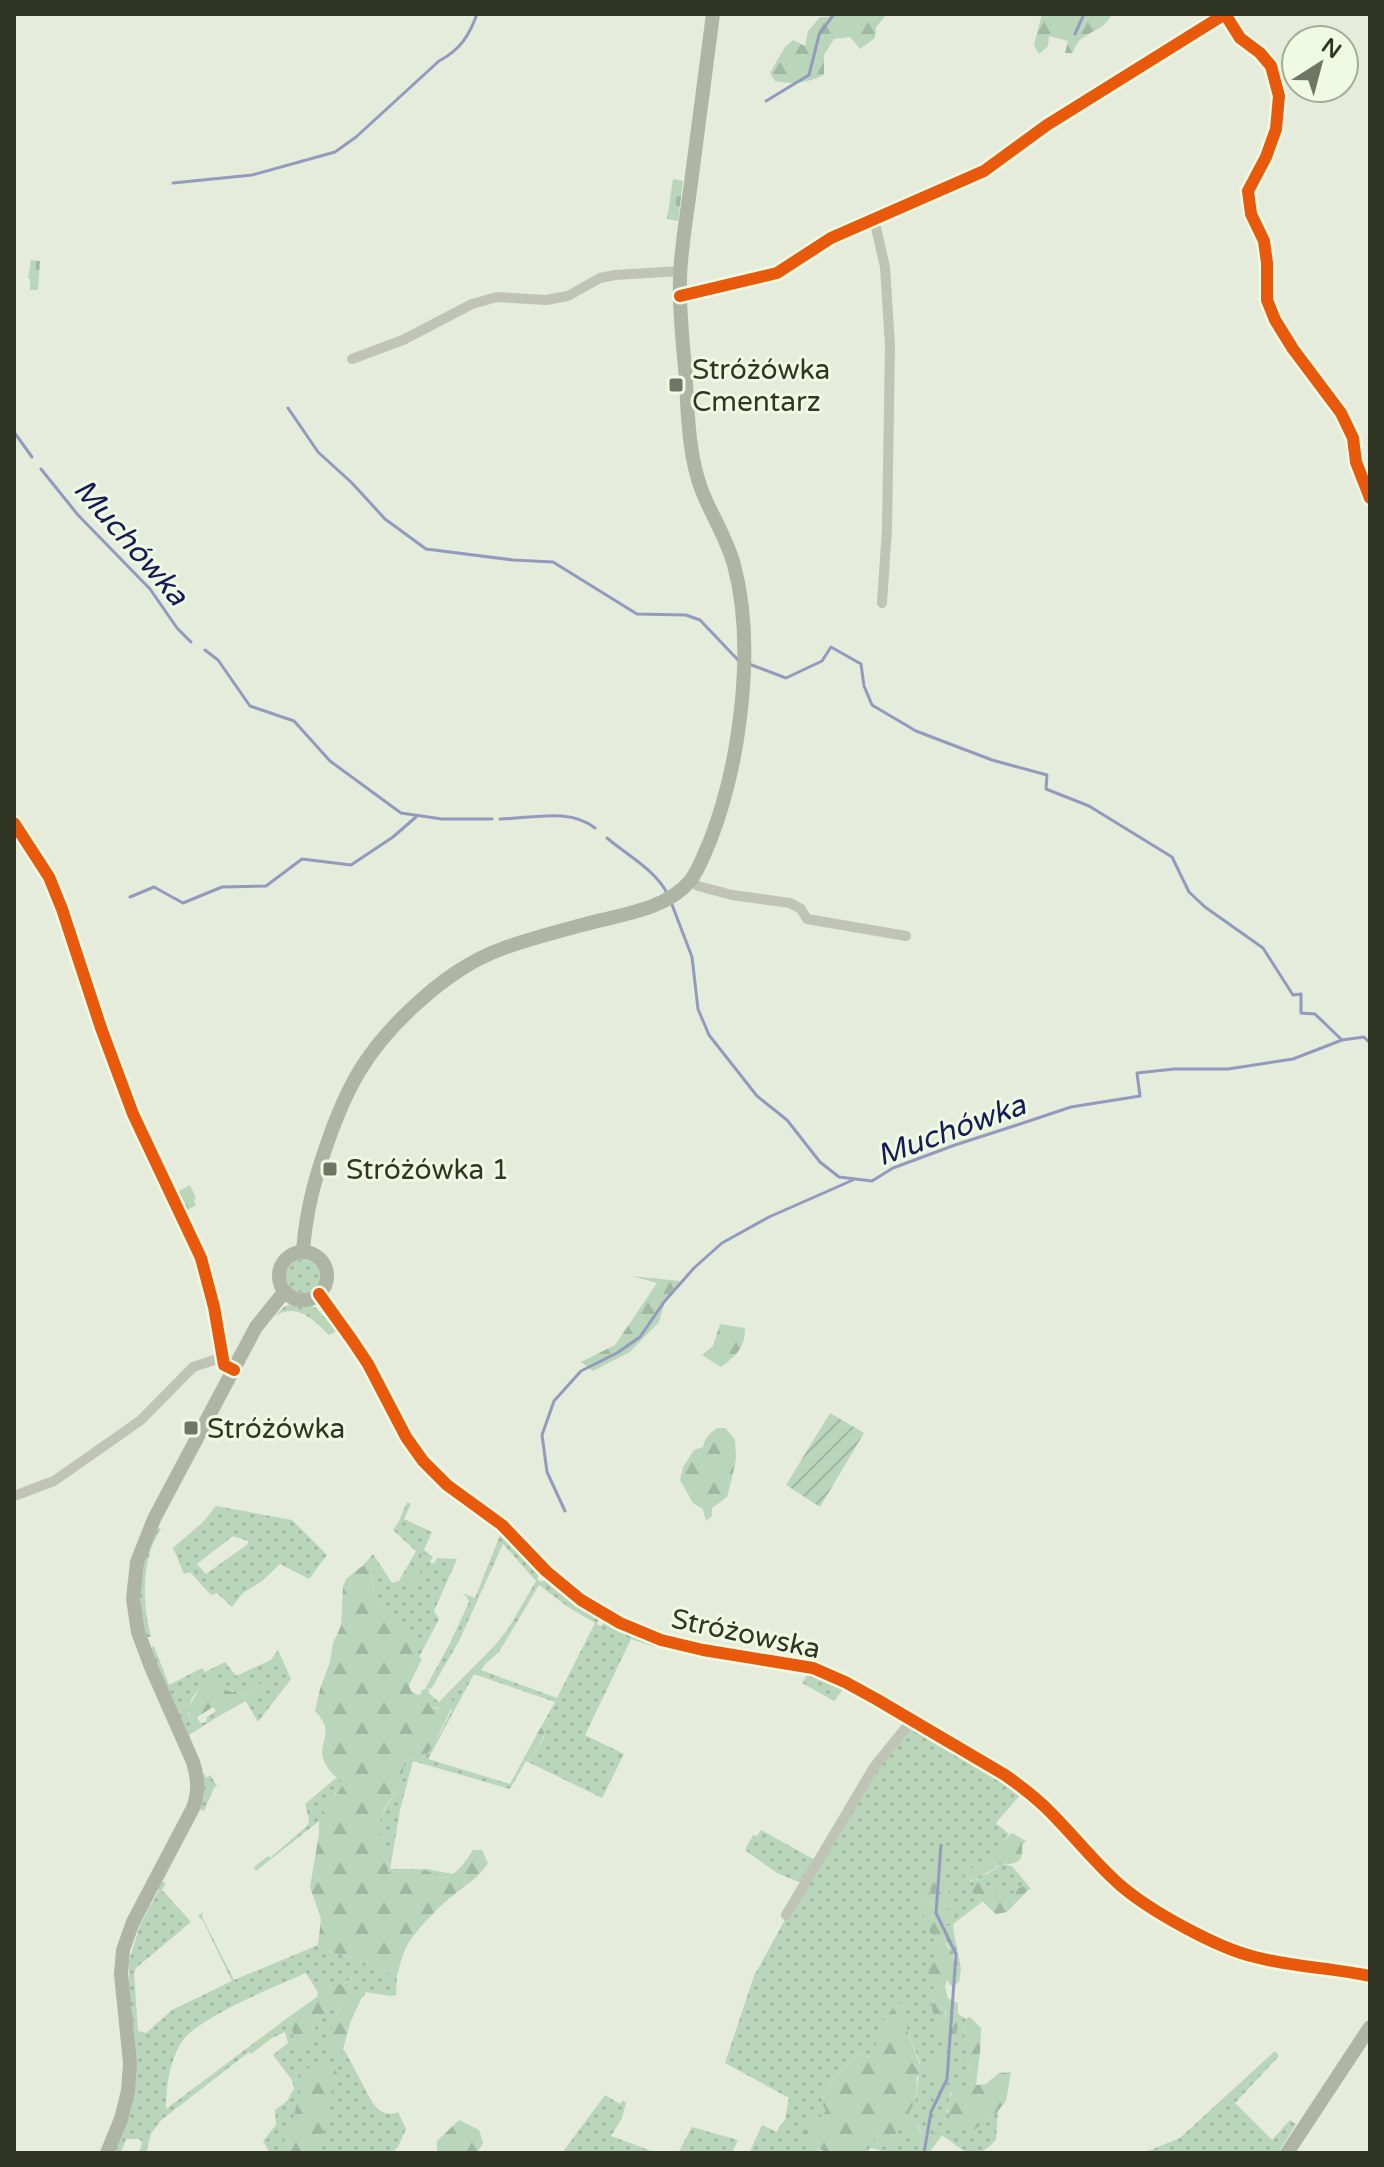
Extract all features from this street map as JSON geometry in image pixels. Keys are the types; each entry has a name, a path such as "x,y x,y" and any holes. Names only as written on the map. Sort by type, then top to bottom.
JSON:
{"main road":[{"path":"303,1251 311,1192 337,1113 363,1063 400,1019 442,981 475,960 668,898 691,881 711,838 733,757 744,662 741,594 734,562 702,492 696,471 680,296 680,271 713,14"},
{"path":"303,1251 321,1259 327,1277 319,1294 301,1300 292,1297 280,1283 281,1265 286,1258 303,1251"},
{"path":"107,2153 128,2091 130,2063 121,1974 123,1950 133,1922 193,1808 198,1789 193,1762 138,1632 133,1599 135,1573 154,1519 256,1327 285,1291"},
{"name":"Stróżowska","path":"319,1294 360,1352 406,1437 423,1461 447,1485 502,1525 546,1571 581,1600 620,1623 661,1640 813,1668 845,1682 1028,1791 1099,1866 1169,1917 1246,1955 1370,1976"},
{"path":"1287,2153 1370,2027"}],"street":[{"path":"680,296 777,273 831,238 984,171 1047,125 1225,14 1240,38 1271,66 1279,96 1276,129 1266,157 1248,191 1251,214 1264,241 1267,300 1293,349 1341,413 1353,438 1356,462 1370,498"},
{"path":"874,219 885,267 890,346 887,529 882,603"},
{"path":"352,359 403,340 472,304 497,297 546,300 568,296 600,278 680,271"},
{"path":"14,823 49,877 133,1114 201,1258 214,1307 224,1365 234,1370"},
{"path":"691,881 698,886 732,895 790,903 801,909 807,919 906,936"},
{"path":"14,1496 54,1481 141,1420 193,1367 223,1357"},
{"path":"786,1915 874,1767 912,1720"}],"green space":[{"path":"831,14 887,14 876,27 875,38 860,49 850,37 834,39 824,55 824,75 800,82 775,81 770,73 785,47 793,40 805,46 808,31 820,17"},
{"path":"1042,14 1112,14 1105,24 1078,41 1072,53 1065,53 1068,41 1049,36 1048,46 1039,54 1034,45"},
{"path":"673,179 683,181 678,221 667,219"},
{"path":"31,260 40,261 38,290 30,290"},
{"path":"190,1185 196,1205 186,1211 177,1192"},
{"path":"303,1259 315,1264 320,1276 315,1288 303,1293 291,1288 286,1276 291,1264"},
{"path":"632,1276 680,1281 666,1298 659,1322 630,1352 593,1371 581,1362 615,1345 657,1283"},
{"path":"290,1304 316,1308 337,1331 329,1335 298,1312 283,1312 275,1316"},
{"path":"720,1324 745,1328 739,1351 721,1367 702,1355 713,1346"},
{"path":"830,1413 864,1433 820,1507 786,1485"},
{"path":"717,1428 725,1428 735,1440 736,1458 727,1497 712,1508 712,1516 706,1521 703,1509 693,1503 680,1480 683,1467 694,1450 703,1447 708,1436"},
{"path":"407,1502 411,1504 404,1519 432,1532 424,1550 433,1557 430,1562 434,1564 437,1558 457,1559 434,1611 439,1619 419,1657 387,1608 374,1600 373,1571 364,1565 373,1554 392,1583 399,1581 416,1551 393,1530"},
{"path":"216,1506 292,1520 327,1555 309,1579 280,1564 243,1593 232,1607 217,1593 211,1595 190,1572 184,1574 173,1548","holes":["233,1536 248,1541 206,1574 197,1564"]},
{"path":"157,1527 161,1529 151,1549 146,1573 145,1605 151,1637 146,1637 140,1578 145,1554"},
{"path":"500,1535 503,1535 541,1572 537,1579 540,1582 547,1580 599,1619 597,1624 601,1626 604,1622 656,1644 655,1647 631,1639 585,1735 624,1754 602,1798 526,1761 510,1789 413,1761 400,1810 390,1869 426,1869 453,1874 442,1879 426,1870 388,1872 389,1854 375,1832 401,1784 405,1759 414,1758 429,1749 452,1709 429,1707 433,1697 439,1702 496,1644 536,1581 503,1544 459,1641 431,1689 425,1689 469,1602 462,1593 475,1598","holes":["539,1585 595,1623 557,1698 481,1670 499,1652","474,1674 555,1702 546,1718 549,1717 549,1722 541,1743 533,1757 525,1756 510,1784 428,1759"]},
{"path":"423,1553 429,1561 420,1570 420,1579 415,1586 409,1586 405,1583 414,1574 415,1561"},
{"path":"364,1565 373,1570 374,1600 392,1612 414,1635 415,1654 422,1659 409,1685 411,1691 417,1695 429,1688 433,1697 430,1707 438,1709 450,1697 454,1702 433,1747 423,1758 405,1759 401,1784 385,1807 376,1832 385,1838 389,1854 388,1872 426,1870 442,1879 456,1871 473,1850 482,1850 488,1863 418,1930 405,1950 397,1975 369,1967 359,1958 325,1951 318,1945 321,1919 310,1887 319,1819 344,1784 326,1765 322,1750 325,1727 315,1711 333,1643 341,1626 343,1587 346,1579"},
{"path":"154,1646 169,1685 202,1668 205,1672 225,1662 236,1676 271,1660 278,1650 291,1679 258,1722 245,1700 265,1686 260,1684 243,1695 227,1690 216,1681 202,1684 190,1705 183,1706 191,1718 197,1717 200,1723 206,1722 207,1717 216,1711 219,1716 189,1735 203,1770 200,1772 151,1648"},
{"path":"808,1674 843,1689 834,1701 802,1683"},
{"path":"216,1680 227,1690 237,1690 243,1695 261,1683 265,1686 253,1697 219,1716 213,1707 191,1718 189,1713 183,1711 183,1706 190,1705 202,1684"},
{"path":"549,1717 552,1720 533,1757 528,1758 525,1756"},
{"path":"909,1726 1022,1793 996,1823 1009,1834 986,1860 965,1872 965,1876 974,1881 974,1894 982,1902 953,1924 961,1969 954,1964 955,1957 943,1937 945,1924 951,1923 943,1912 951,1904 943,1875 948,1866 931,1893 924,1920 936,1945 939,1985 931,1990 937,2016 945,2006 945,2018 941,2020 955,2040 958,2014 966,2019 964,2031 971,2082 950,2093 947,2112 985,2121 998,2111 996,2140 982,2151 969,2152 941,2135 923,2135 918,2126 906,2119 916,2099 920,2063 903,2014 879,2025 876,2047 868,2057 860,2053 827,2088 822,2099 826,2111 820,2117 808,2118 818,2150 830,2153 749,2153 762,2125 777,2132 785,2120 789,2098 725,2063 754,1976 877,1765"},
{"path":"204,1773 206,1778 210,1775 217,1786 204,1811 199,1809"},
{"path":"337,1777 345,1784 335,1794 319,1821 256,1871 254,1867 268,1856 270,1858 308,1825 305,1804"},
{"path":"761,1830 815,1860 801,1883 777,1873 745,1850 753,1835 757,1836"},
{"path":"1012,1833 1026,1841 1019,1860 997,1865 976,1879 1007,1895 1024,1886 1028,1890 1007,1912 996,1914 974,1894 971,1890 974,1882 964,1876 965,1872 986,1860 989,1853"},
{"path":"946,1858 948,1866 943,1875 950,1885 948,1894 951,1895 951,1907 943,1912 951,1923 945,1924 947,1930 943,1937 953,1951 954,1964 961,1969 959,1982 951,1986 947,1980 945,1987 948,1998 958,2003 955,2041 942,2045 934,2029 936,2023 945,2018 946,2012 944,2007 936,2017 932,2010 935,1999 931,1990 939,1985 927,1970 935,1961 936,1945 924,1920 922,1900 927,1893 931,1893 928,1864"},
{"path":"1002,1864 1012,1866 1031,1889 1024,1886 1012,1895 1006,1895 978,1882 976,1878"},
{"path":"160,1881 166,1883 162,1890 191,1922 136,1968 138,2031 146,2033 172,2010 232,1981 198,1916 203,1912 202,1917 234,1980 318,1945 325,1951 359,1958 369,1967 397,1975 396,1995 366,1992 363,1997 354,1992 353,1977 342,1985 333,1982 319,1994 306,1973 220,2013 190,2033 181,2043 169,2075 166,2109 290,2016 295,2046 308,2048 311,2033 328,2010 341,2005 332,2024 338,2055 345,2051 372,2102 383,2112 398,2112 406,2129 392,2153 270,2153 263,2141 276,2125 275,2110 287,2101 294,2089 292,2080 273,2055 288,2043 285,2032 251,2054 249,2052 160,2121 151,2134 146,2153 139,2153 142,2142 139,2139 126,2139 121,2153 114,2153 136,2060 129,1961 140,1925 159,1890 156,1888"},
{"path":"357,1975 354,1992 362,1997 350,2023 343,2050 338,2055 329,2047 332,2024 341,2006 336,2005 328,2010 311,2033 308,2048 302,2051 295,2046 290,2016 317,1997 320,1984 333,1982 342,1985"},
{"path":"899,2002 904,2007 905,2024 922,2071 917,2077 916,2099 906,2119 913,2120 923,2135 943,2134 929,2153 920,2153 921,2148 915,2144 911,2133 905,2133 901,2128 895,2136 896,2142 891,2146 883,2146 875,2140 879,2132 870,2134 862,2153 829,2152 815,2147 804,2134 808,2118 820,2117 826,2111 822,2100 828,2088 860,2053 868,2057 876,2046 879,2025"},
{"path":"970,2017 981,2028 976,2085 986,2084 999,2073 1011,2072 1006,2101 998,2111 974,2130 956,2131 950,2119 948,2102 958,2086 965,2087 971,2082 964,2031 966,2019"},
{"path":"1275,2051 1279,2056 1235,2103 1272,2140 1290,2120 1296,2124 1278,2153 1148,2153 1180,2138"},
{"path":"941,2055 946,2057 946,2068 939,2085 935,2074 926,2069 930,2065 936,2066"},
{"path":"331,2066 337,2072 318,2153 279,2153 292,2122 302,2085 300,2076 308,2068"},
{"path":"605,2095 620,2104 623,2100 626,2103 622,2118 611,2136 657,2153 562,2153"},
{"path":"459,2120 479,2130 483,2143 477,2153 437,2153 437,2141"},
{"path":"692,2127 738,2140 732,2153 678,2153"},
{"path":"901,2128 910,2132 921,2148 920,2153 880,2153 880,2150 870,2148 867,2153 862,2153 870,2133 879,2132 875,2140 887,2147"}],"waterway":[{"path":"173,183 252,175 335,152 458,47 477,14"},
{"path":"766,101 809,75 819,35 834,14"},
{"path":"1075,34 1084,14"},
{"path":"288,408 318,452 385,519 426,549 553,562 637,614 686,615 700,620 738,660"},
{"name":"Muchówka","path":"14,432 32,457"},
{"name":"Muchówka","path":"41,469 78,515 150,589 177,628 191,642"},
{"path":"749,664 786,678 822,661 831,647 861,664 864,686 872,705 916,731 992,760 1047,775 1046,789 1089,806 1172,857 1189,892 1263,948 1293,995 1301,994 1301,1013 1315,1014 1342,1040"},
{"name":"Muchówka","path":"205,650 218,660 250,706 294,721 330,761 401,813 442,819 492,819"},
{"name":"Muchówka","path":"500,819 561,816 595,828"},
{"path":"130,897 154,887 183,903 222,887 266,886 302,859 351,865 393,837 416,817"},
{"name":"Muchówka","path":"607,838 649,871 668,895"},
{"name":"Muchówka","path":"671,902 692,957 698,1009 709,1035 757,1096 787,1120 820,1162 839,1177 872,1181 893,1168 1071,1107 1140,1096 1137,1073 1228,1069 1293,1059 1342,1040 1364,1037 1370,1043"},
{"path":"565,1511 547,1472 542,1435 554,1401 581,1371 640,1337 664,1302 694,1268 722,1243 769,1217 853,1180"},
{"path":"924,2153 931,2112 947,2079 956,1954 936,1913 941,1845"}],"cycle path":[{"path":"1225,14 1240,38 1271,66 1279,96 1276,129 1266,157 1248,191 1251,214 1264,241 1267,300 1293,349 1341,413 1353,438 1356,462 1370,498"},
{"path":"680,296 777,273 831,238 984,171 1047,125 1225,14"},
{"path":"14,823 49,877 62,909 133,1114 201,1258 214,1307 224,1365 234,1370"},
{"path":"319,1294 368,1364 406,1437 423,1461 447,1485 502,1525 546,1571 581,1600 620,1623 661,1640 813,1668 845,1682 1005,1775 1030,1793 1120,1885 1184,1927 1222,1946 1255,1957 1370,1976"}],"place":[{"name":"Stróżówka Cmentarz","path":"676,385"},
{"name":"Stróżówka 1","path":"330,1169"},
{"name":"Stróżówka","path":"191,1428"}]}
